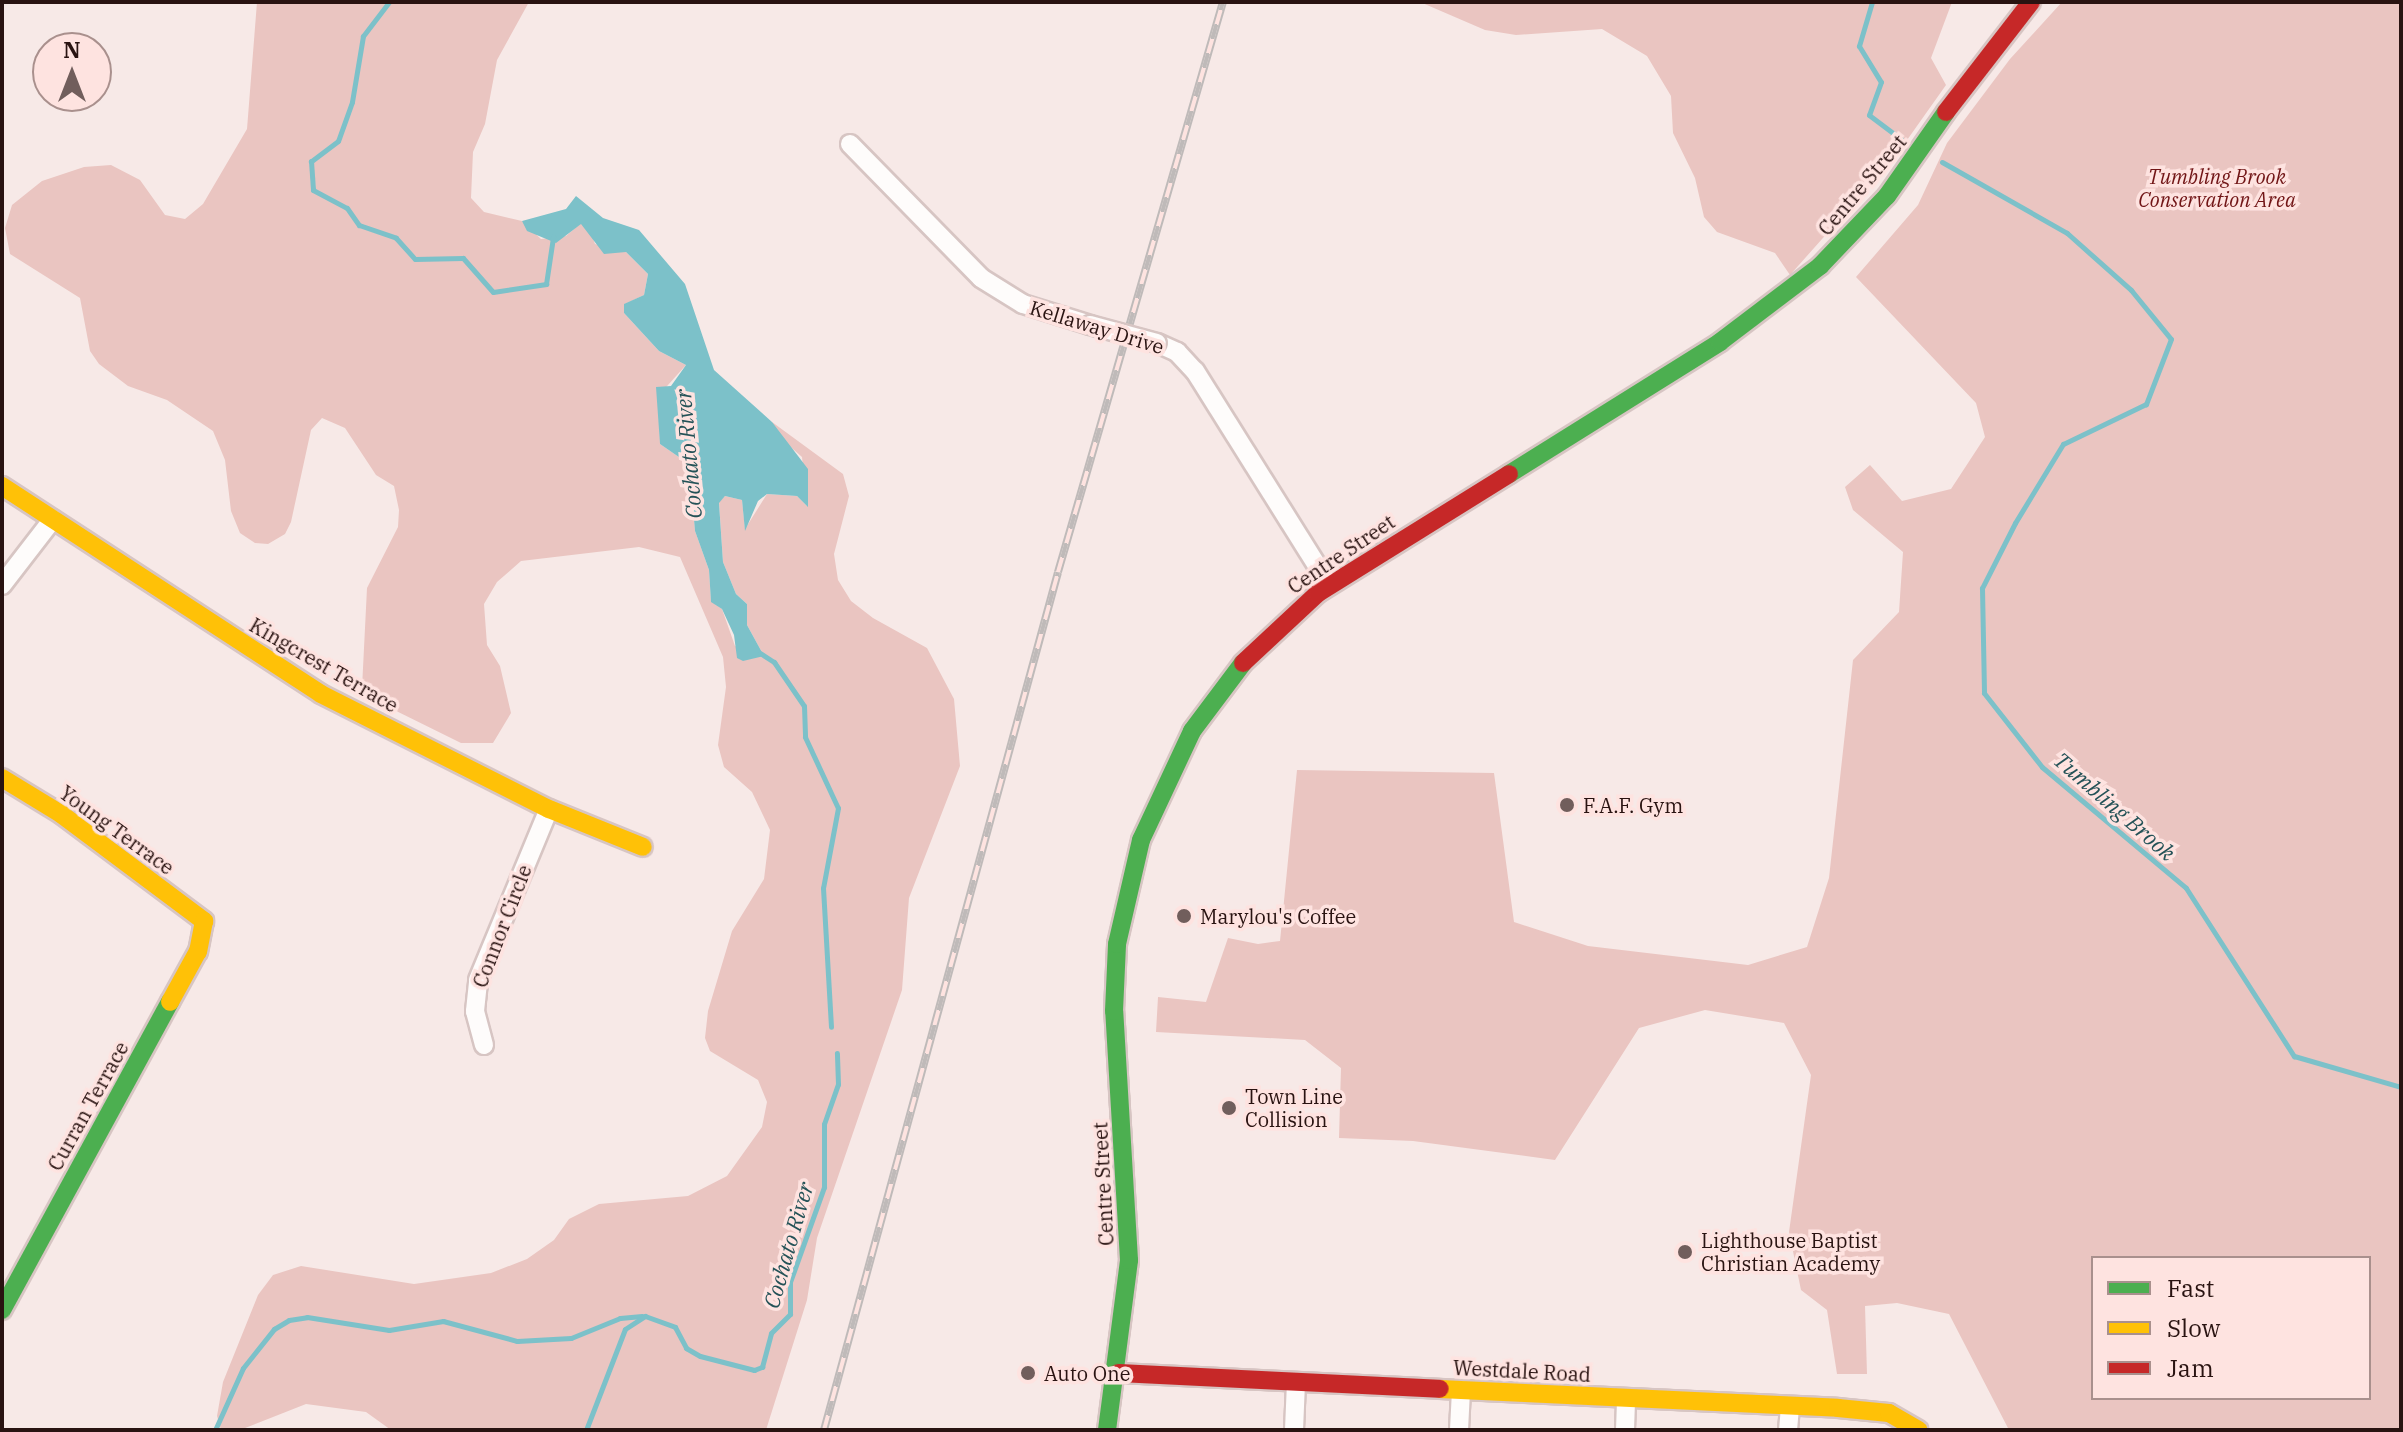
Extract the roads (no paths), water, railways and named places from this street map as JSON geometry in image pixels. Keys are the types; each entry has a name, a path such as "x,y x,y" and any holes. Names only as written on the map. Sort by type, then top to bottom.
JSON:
{"street":[{"name":"Centre Street","path":"1107,1430 1118,1373 1129,1233 1114,986 1131,873 1163,784 1201,717 1257,648 1329,585 1695,358 1794,289 1875,210 2031,2"},
{"name":"Kellaway Drive","path":"850,144 987,283 1023,304 1157,343 1177,352 1195,371 1329,585"},
{"name":"Kingcrest Terrace","path":"2,486 321,694 549,809 643,847"},
{"path":"2,585 53,519"},
{"name":"Young Terrace","path":"2,778 61,814 204,921"},
{"name":"Connor Circle","path":"484,1045 475,1011 478,980 549,809"},
{"name":"Curran Terrace","path":"2,1310 198,951 204,921"},
{"name":"Westdale Road","path":"1118,1373 1889,1413 1919,1430"},
{"path":"1294,1430 1296,1382"},
{"path":"1459,1430 1461,1390"},
{"path":"1625,1430 1626,1398"},
{"path":"1788,1430 1790,1406"}],"water":[{"path":"576,196 603,218 639,230 685,284 714,370 772,422 808,469 808,507 797,496 767,494 758,501 745,531 742,500 725,496 719,503 723,562 736,594 747,604 747,625 764,656 743,661 737,658 734,635 722,609 711,602 709,570 695,531 689,464 660,444 656,387 671,386 686,365 659,351 624,313 624,304 644,295 648,274 626,252 604,254 581,224 556,243 527,231 522,221 566,209"}],"waterway":[{"name":"Cochato River","path":"389,2 363,36 352,102 338,141 311,161 313,190 347,208 359,225 396,238 415,259 463,258 493,292 546,284 553,237"},
{"name":"Tumbling Brook","path":"1872,2 1859,46 1881,82 1869,115 1901,139"},
{"name":"Tumbling Brook","path":"1942,162 2067,233 2131,290 2171,339 2146,404 2063,444 2015,523 1982,588 1984,693 2042,767 2186,888 2294,1056 2401,1087"},
{"name":"Cochato River","path":"760,653 774,662 804,706 805,737 838,808 823,888 831,1027"},
{"name":"Cochato River","path":"586,1430 625,1329 645,1316 675,1327 686,1348 700,1356 754,1370 762,1367 771,1333 790,1314 790,1282 824,1187 824,1124 838,1084 837,1053"},
{"path":"215,1430 243,1368 274,1329 289,1320 307,1317 389,1330 443,1321 517,1341 571,1338 620,1318 642,1316"}],"railway":[{"path":"824,1430 1058,572 1223,2"}],"place":[{"name":"F.A.F. Gym","path":"1567,805"},
{"name":"Marylou's Coffee","path":"1184,916"},
{"name":"Town Line Collision","path":"1229,1108"},
{"name":"Lighthouse Baptist Christian Academy","path":"1685,1252"},
{"name":"Auto One","path":"1028,1373"}],"park label":[{"name":"Tumbling Brook Conservation Area","path":"2217,188"}]}
